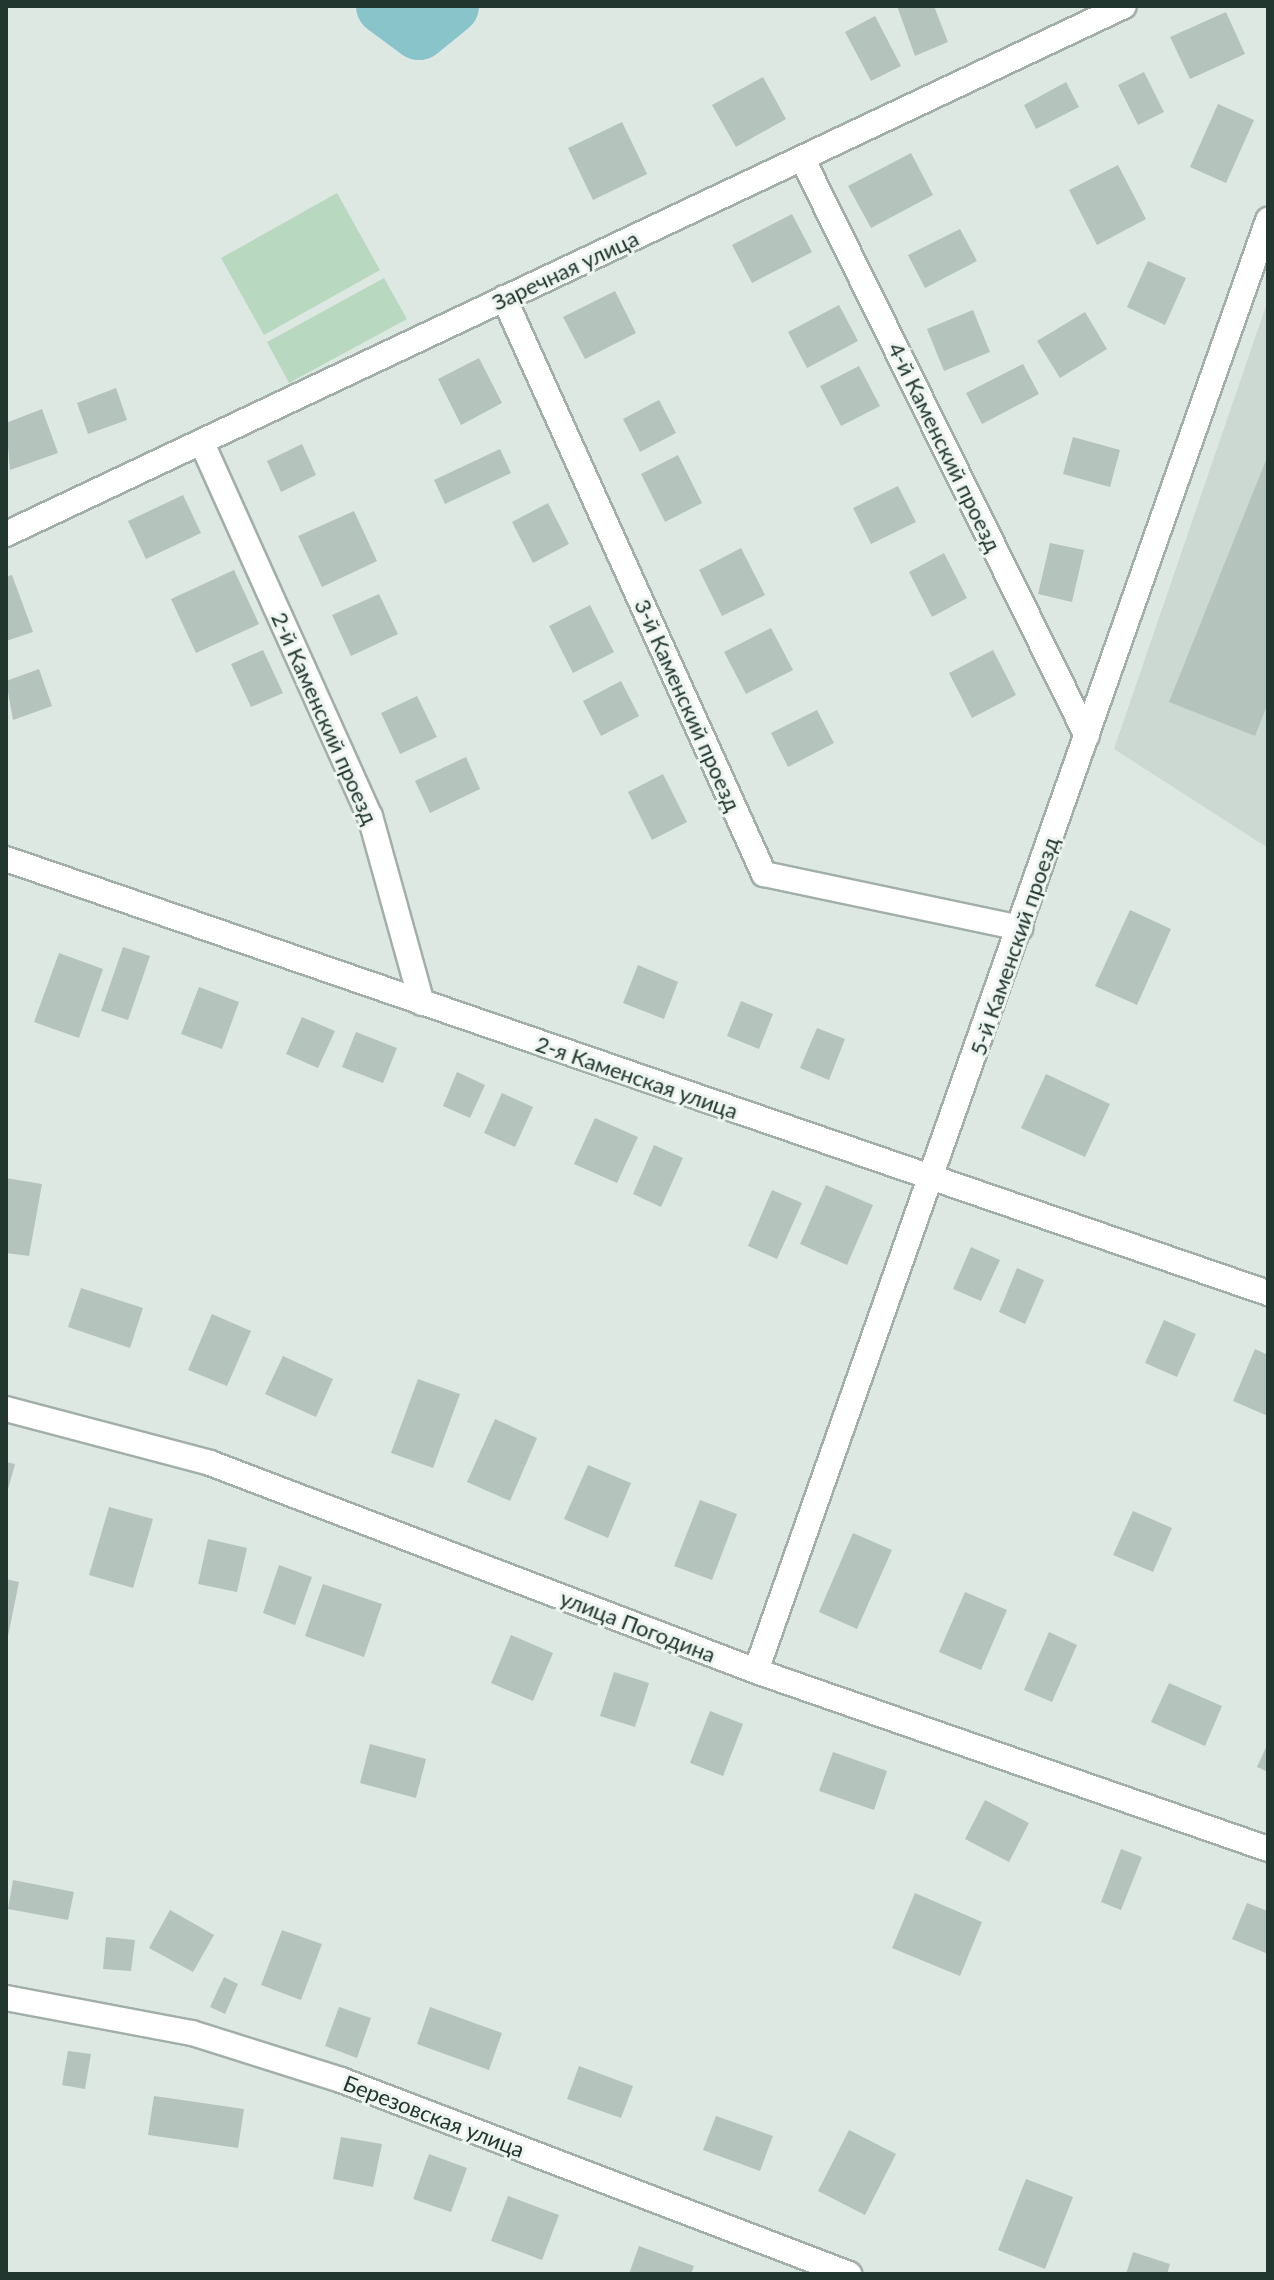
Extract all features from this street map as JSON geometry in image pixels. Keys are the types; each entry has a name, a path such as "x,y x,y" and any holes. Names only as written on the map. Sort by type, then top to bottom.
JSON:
{"street":[{"name":"Заречная улица","path":"6,534 1124,6"},
{"name":"4-й Каменский проезд","path":"802,158 1087,736"},
{"name":"5-й Каменский проезд","path":"756,1671 1268,220"},
{"name":"3-й Каменский проезд","path":"504,298 764,874 1020,928"},
{"name":"2-й Каменский проезд","path":"202,443 370,816 422,1003"},
{"name":"2-я Каменская улица","path":"6,859 1268,1293"},
{"name":"улица Погодина","path":"6,1409 210,1463 756,1671 1268,1849"},
{"name":"Березовская улица","path":"6,1998 192,2033 341,2080 849,2274"}],"shaded area":[{"path":"1268,300 1268,848 1114,749"}],"green space":[{"path":"337,193 380,270 264,335 221,258"},
{"path":"384,278 407,319 289,383 267,342"}],"building":[{"path":"897,6 934,6 948,42 915,56"},
{"path":"1226,12 1245,54 1190,79 1170,37"},
{"path":"875,16 901,66 871,81 845,32"},
{"path":"1144,72 1164,112 1138,125 1118,85"},
{"path":"763,77 786,119 736,147 712,105"},
{"path":"1066,82 1079,107 1036,129 1024,105"},
{"path":"1218,104 1254,120 1226,183 1190,167"},
{"path":"622,122 647,174 593,200 568,148"},
{"path":"911,153 933,195 871,228 848,186"},
{"path":"1118,165 1146,219 1097,245 1069,190"},
{"path":"792,214 812,252 752,283 732,245"},
{"path":"960,229 977,261 925,288 908,255"},
{"path":"1148,261 1186,278 1165,325 1127,307"},
{"path":"615,291 636,333 585,359 563,317"},
{"path":"839,305 858,341 807,368 788,332"},
{"path":"973,310 990,352 944,371 927,329"},
{"path":"1085,312 1107,349 1060,378 1037,341"},
{"path":"479,358 502,403 461,425 438,379"},
{"path":"1023,364 1039,394 982,424 966,393"},
{"path":"859,366 880,406 841,426 820,386"},
{"path":"116,388 127,420 88,434 77,403"},
{"path":"659,400 676,433 640,452 623,419"},
{"path":"42,409 58,453 10,470 6,423"},
{"path":"1073,437 1120,450 1110,487 1063,474"},
{"path":"302,444 316,475 281,492 267,461"},
{"path":"500,449 511,473 445,504 434,480"},
{"path":"678,455 702,503 665,522 641,474"},
{"path":"1268,455 1268,703 1255,736 1169,702"},
{"path":"898,486 916,522 871,544 853,508"},
{"path":"183,495 201,533 146,559 128,521"},
{"path":"548,503 569,544 533,563 512,522"},
{"path":"354,511 377,561 322,587 298,536"},
{"path":"1050,543 1084,550 1072,602 1038,594"},
{"path":"741,548 765,595 722,616 699,570"},
{"path":"944,553 967,598 932,617 909,572"},
{"path":"234,570 259,624 196,653 171,599"},
{"path":"12,575 33,632 6,641 6,577"},
{"path":"379,594 398,634 351,656 332,615"},
{"path":"590,605 614,652 573,673 549,626"},
{"path":"771,628 793,670 746,694 724,652"},
{"path":"263,650 283,693 251,707 231,664"},
{"path":"993,650 1016,695 972,718 949,673"},
{"path":"39,669 52,706 13,720 6,681"},
{"path":"621,681 639,716 601,736 583,701"},
{"path":"417,696 437,737 400,754 381,713"},
{"path":"817,710 834,743 788,767 771,733"},
{"path":"466,757 480,789 430,813 415,781"},
{"path":"663,774 687,822 652,840 628,792"},
{"path":"1130,910 1171,929 1137,1005 1095,986"},
{"path":"123,947 150,956 128,1020 101,1011"},
{"path":"59,953 103,969 79,1038 34,1022"},
{"path":"638,965 678,982 664,1019 623,1003"},
{"path":"199,987 239,1002 222,1049 181,1034"},
{"path":"741,1001 773,1014 759,1049 727,1036"},
{"path":"302,1017 335,1031 318,1068 286,1054"},
{"path":"817,1028 845,1039 829,1080 800,1068"},
{"path":"356,1032 397,1048 383,1083 342,1067"},
{"path":"457,1072 485,1085 470,1118 443,1106"},
{"path":"1046,1074 1110,1104 1085,1157 1021,1128"},
{"path":"502,1093 533,1107 515,1147 484,1133"},
{"path":"595,1118 638,1137 617,1183 574,1164"},
{"path":"654,1145 683,1158 661,1207 633,1194"},
{"path":"6,1178 42,1184 29,1256 6,1253"},
{"path":"826,1185 873,1205 847,1265 800,1244"},
{"path":"772,1190 802,1203 777,1259 748,1246"},
{"path":"971,1247 1000,1260 981,1301 953,1289"},
{"path":"1017,1268 1044,1280 1025,1324 999,1312"},
{"path":"81,1288 143,1308 130,1348 68,1327"},
{"path":"212,1314 251,1331 227,1386 188,1370"},
{"path":"1164,1320 1196,1334 1177,1377 1145,1363"},
{"path":"1255,1349 1268,1355 1268,1416 1233,1401"},
{"path":"283,1356 333,1379 316,1417 265,1394"},
{"path":"418,1379 460,1394 433,1468 391,1453"},
{"path":"495,1419 537,1438 510,1501 467,1482"},
{"path":"6,1462 15,1464 7,1493 6,1493"},
{"path":"588,1465 631,1483 608,1538 564,1519"},
{"path":"700,1500 737,1514 712,1580 674,1566"},
{"path":"109,1507 153,1519 133,1588 89,1575"},
{"path":"1133,1511 1172,1528 1153,1572 1113,1555"},
{"path":"853,1533 892,1550 857,1629 819,1612"},
{"path":"208,1539 247,1548 237,1592 198,1584"},
{"path":"279,1565 312,1577 295,1625 263,1613"},
{"path":"6,1579 19,1582 7,1641 6,1641"},
{"path":"323,1584 382,1604 364,1657 305,1636"},
{"path":"965,1592 1007,1610 981,1670 939,1652"},
{"path":"1049,1632 1077,1645 1052,1702 1024,1690"},
{"path":"511,1635 553,1653 533,1701 491,1683"},
{"path":"614,1672 649,1683 635,1727 600,1716"},
{"path":"1169,1683 1222,1706 1205,1746 1151,1722"},
{"path":"710,1711 743,1724 723,1776 690,1763"},
{"path":"1268,1743 1268,1772 1257,1767"},
{"path":"370,1744 426,1759 416,1798 360,1783"},
{"path":"833,1752 887,1771 874,1810 819,1791"},
{"path":"985,1800 1029,1823 1009,1862 965,1839"},
{"path":"1121,1849 1142,1857 1121,1910 1101,1902"},
{"path":"13,1880 74,1892 68,1920 8,1909"},
{"path":"915,1893 982,1922 960,1976 892,1948"},
{"path":"1247,1903 1268,1911 1268,1954 1232,1939"},
{"path":"170,1910 214,1935 193,1972 149,1948"},
{"path":"282,1930 322,1944 301,2000 261,1985"},
{"path":"106,1937 135,1940 131,1971 103,1969"},
{"path":"224,1977 238,1984 225,2014 210,2007"},
{"path":"339,2007 371,2018 357,2058 325,2046"},
{"path":"430,2007 502,2033 489,2070 417,2044"},
{"path":"68,2051 91,2054 85,2089 62,2085"},
{"path":"579,2066 633,2086 621,2118 567,2099"},
{"path":"154,2096 244,2109 238,2148 148,2135"},
{"path":"716,2116 773,2136 760,2171 703,2150"},
{"path":"849,2130 896,2154 865,2215 818,2191"},
{"path":"341,2137 382,2144 373,2187 333,2179"},
{"path":"429,2154 467,2168 451,2212 413,2199"},
{"path":"1026,2179 1073,2197 1045,2269 998,2250"},
{"path":"508,2196 559,2215 542,2260 491,2241"},
{"path":"639,2246 694,2266 691,2274 629,2274"},
{"path":"1133,2252 1170,2264 1167,2274 1126,2274"}],"waterway":[{"path":"385,6 419,31 450,6"}]}
